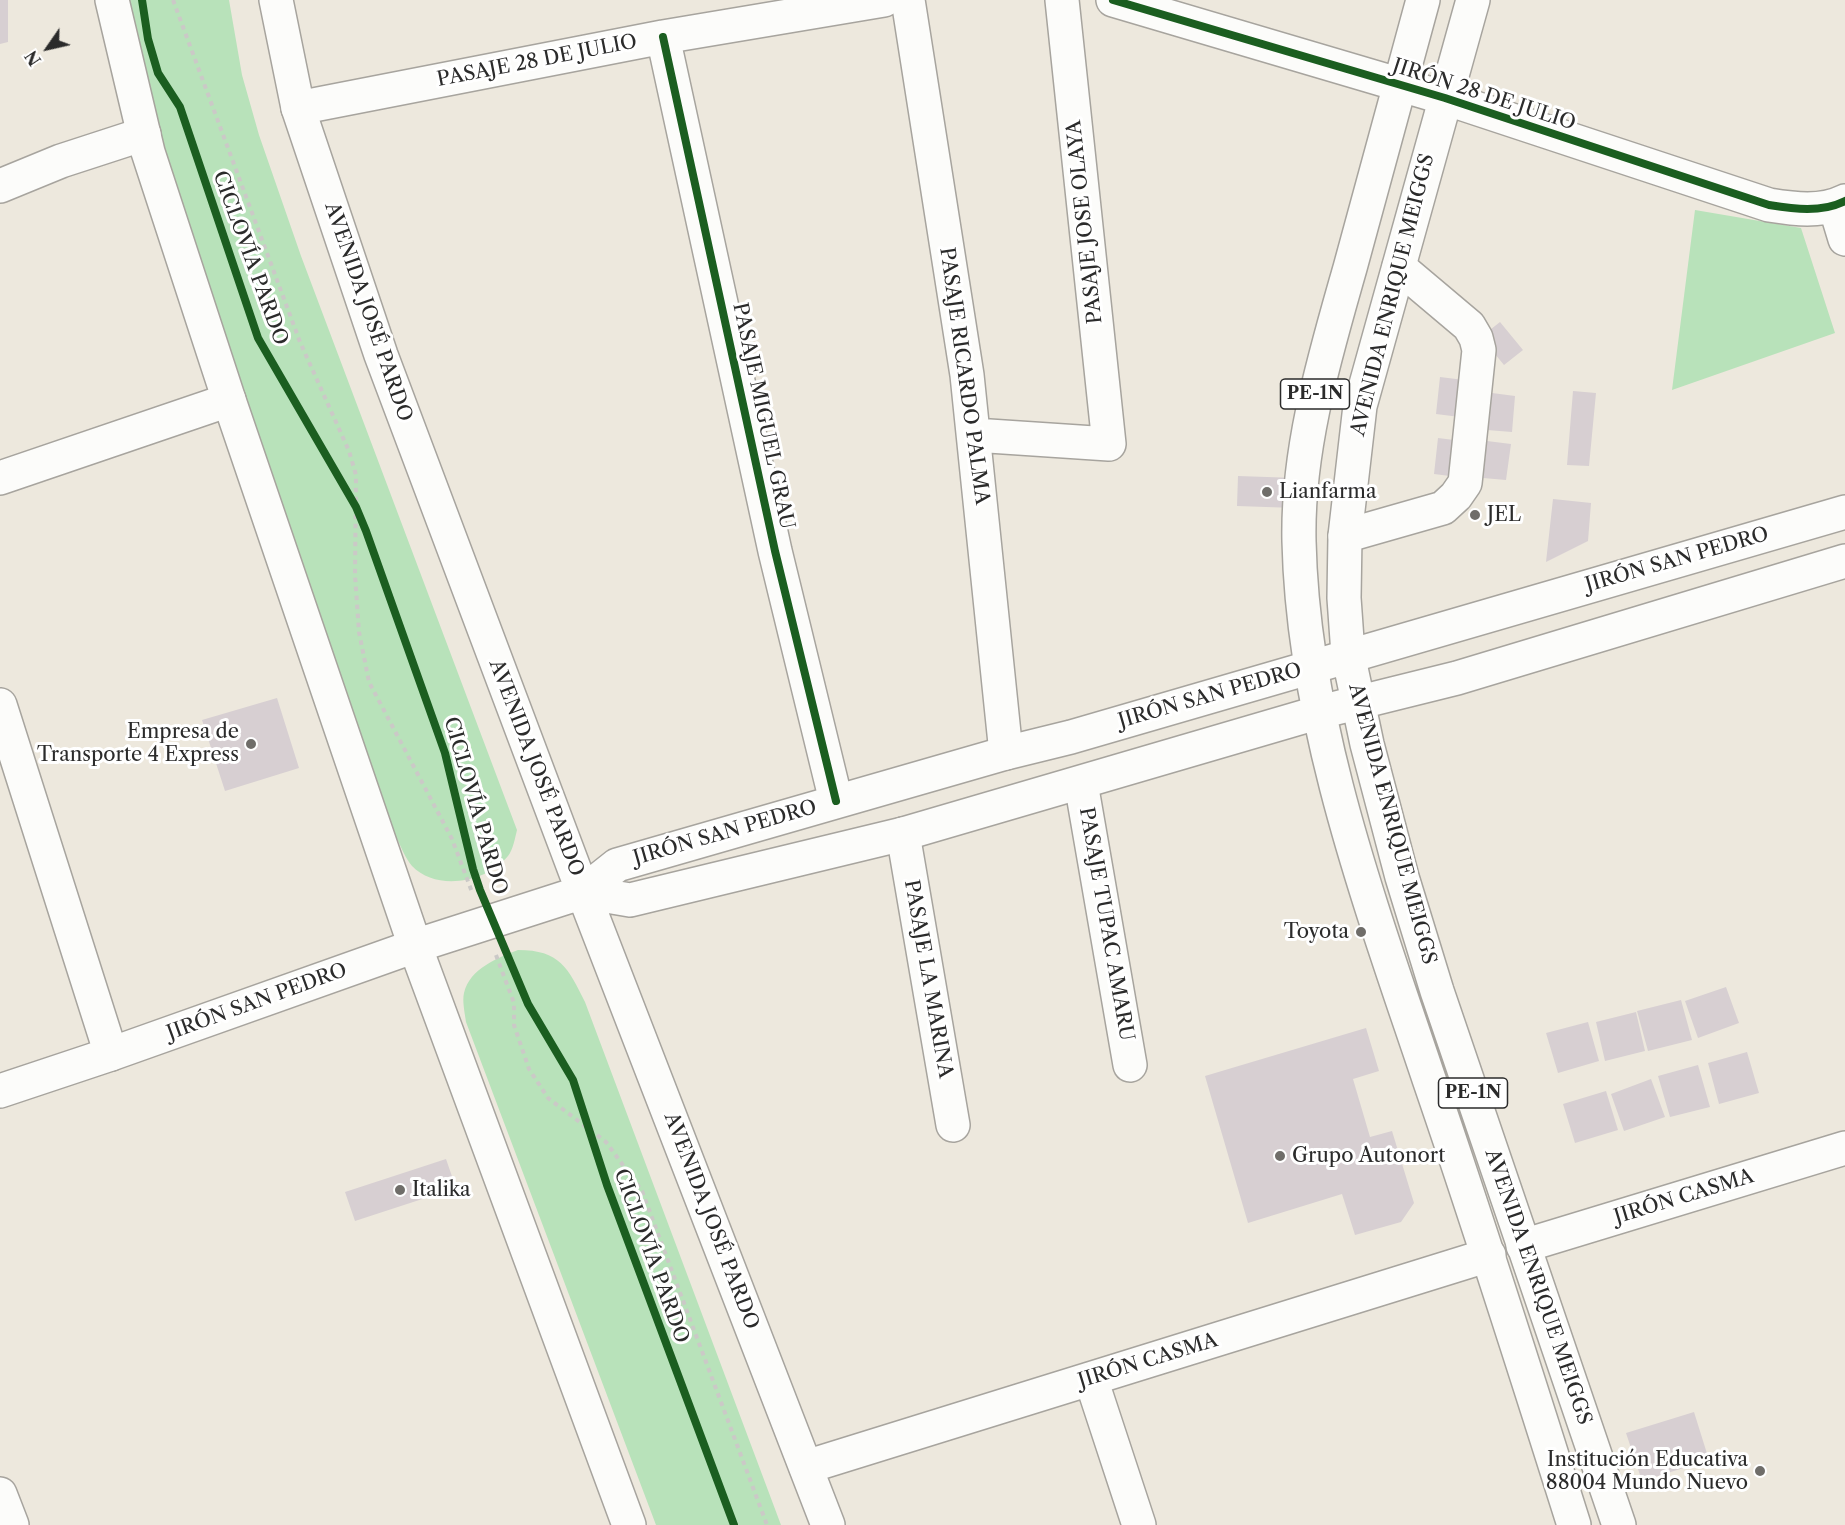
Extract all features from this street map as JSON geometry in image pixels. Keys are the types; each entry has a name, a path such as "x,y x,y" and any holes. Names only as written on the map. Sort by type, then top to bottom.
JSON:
{"main road":[{"path":"112,0 144,134 230,400 415,946 628,1525"},
{"name":"AVENIDA JOSÉ PARDO","path":"276,0 298,108 381,355 583,892 828,1525"},
{"name":"PASAJE 28 DE JULIO","path":"298,108 663,37 884,0"},
{"name":"PASAJE RICARDO PALMA","path":"908,0 974,435 1006,753"},
{"name":"PASAJE JOSE OLAYA","path":"974,435 1109,444 1062,0"},
{"name":"JIRÓN 28 DE JULIO","path":"1113,0 1444,98 1769,205 1802,210 1840,204"},
{"name":"AVENIDA ENRIQUE MEIGGS","path":"1423,0 1316,389 1303,474 1299,538 1310,666 1348,827 1373,912 1489,1255 1574,1525"},
{"name":"AVENIDA ENRIQUE MEIGGS","path":"1473,0 1360,406 1345,536 1344,598 1348,654 1358,702 1409,900 1523,1246 1619,1525"},
{"name":"PASAJE MIGUEL GRAU","path":"663,37 775,551 836,801"},
{"path":"0,186 61,161 144,134"},
{"path":"1840,204 1845,239"},
{"path":"1345,536 1443,508 1456,496 1465,483 1479,350 1476,338 1468,326 1399,267"},
{"path":"0,478 230,400"},
{"name":"JIRÓN SAN PEDRO","path":"0,1091 415,946 583,892 617,865 1006,753 1071,737 1348,654 1845,512"},
{"name":"JIRÓN SAN PEDRO","path":"583,892 630,900 903,834 1320,712 1457,678 1845,561"},
{"path":"0,705 111,1054"},
{"name":"PASAJE TUPAC AMARU","path":"1081,783 1130,1065"},
{"name":"PASAJE LA MARINA","path":"903,834 953,1125"},
{"name":"JIRÓN CASMA","path":"1523,1246 1845,1148"},
{"name":"JIRÓN CASMA","path":"806,1467 1489,1255"},
{"path":"1091,1379 1139,1525"},
{"path":"0,1494 12,1525"}],"path":[{"path":"173,0 300,342 349,451 356,476 359,632 369,682 452,839 489,922 514,1003 514,1025 529,1069 548,1098 606,1142 642,1191 767,1525"},
{"path":"345,488 366,531"},
{"path":"583,1112 592,1139"}],"green space":[{"path":"121,0 229,0 242,75 259,135 301,256 517,830 508,856 488,872 462,880 435,879 422,874 412,866 396,837 292,550 152,134"},
{"path":"1695,210 1801,228 1835,333 1672,390"},
{"path":"518,950 544,953 561,963 585,1002 781,1525 656,1525 466,1022 463,996 472,977 486,965"}],"building":[{"path":"0,0 8,0 8,42 0,44"},
{"path":"1500,322 1523,350 1504,365 1481,337"},
{"path":"1440,377 1464,380 1460,417 1436,414"},
{"path":"1573,391 1596,393 1589,466 1567,465"},
{"path":"1492,393 1515,396 1512,432 1487,430"},
{"path":"1438,438 1462,441 1458,477 1434,474"},
{"path":"1487,441 1511,444 1506,480 1483,478"},
{"name":"Lianfarma","path":"1238,476 1296,478 1295,508 1237,506"},
{"path":"1553,499 1591,503 1588,541 1546,562"},
{"name":"Empresa de Transporte 4 Express","path":"277,698 299,768 225,791 202,720"},
{"path":"1726,987 1739,1023 1698,1038 1685,1001"},
{"path":"1681,1000 1692,1040 1648,1051 1637,1011"},
{"path":"1636,1012 1645,1051 1605,1061 1596,1022"},
{"path":"1588,1022 1599,1061 1558,1073 1546,1033"},
{"path":"1366,1028 1379,1071 1353,1079 1370,1137 1392,1131 1414,1203 1401,1222 1355,1235 1342,1194 1248,1223 1205,1076"},
{"path":"1747,1052 1759,1093 1719,1104 1708,1063"},
{"path":"1698,1065 1710,1107 1670,1117 1658,1076"},
{"path":"1651,1079 1665,1117 1624,1131 1611,1094"},
{"path":"1606,1091 1618,1130 1575,1143 1563,1104"},
{"name":"Italika","path":"446,1159 456,1188 355,1221 345,1192"},
{"path":"1694,1412 1709,1460 1642,1481 1626,1433"}],"cycle path":[{"name":"CICLOVÍA PARDO","path":"142,0 148,39 158,73 180,107 258,338 356,507 366,531 445,753 480,890 528,1004 573,1080 607,1185 734,1525"},
{"path":"1113,0 1445,98 1769,205 1817,209 1845,201"},
{"path":"663,37 775,551 836,801"}],"place":[{"name":"Lianfarma","path":"1267,492"},
{"name":"JEL","path":"1475,515"},
{"name":"Empresa de Transporte 4 Express","path":"251,744"},
{"name":"Toyota","path":"1361,932"},
{"name":"Grupo Autonort","path":"1280,1156"},
{"name":"Italika","path":"400,1190"},
{"name":"Institución Educativa 88004 Mundo Nuevo","path":"1760,1471"}]}
